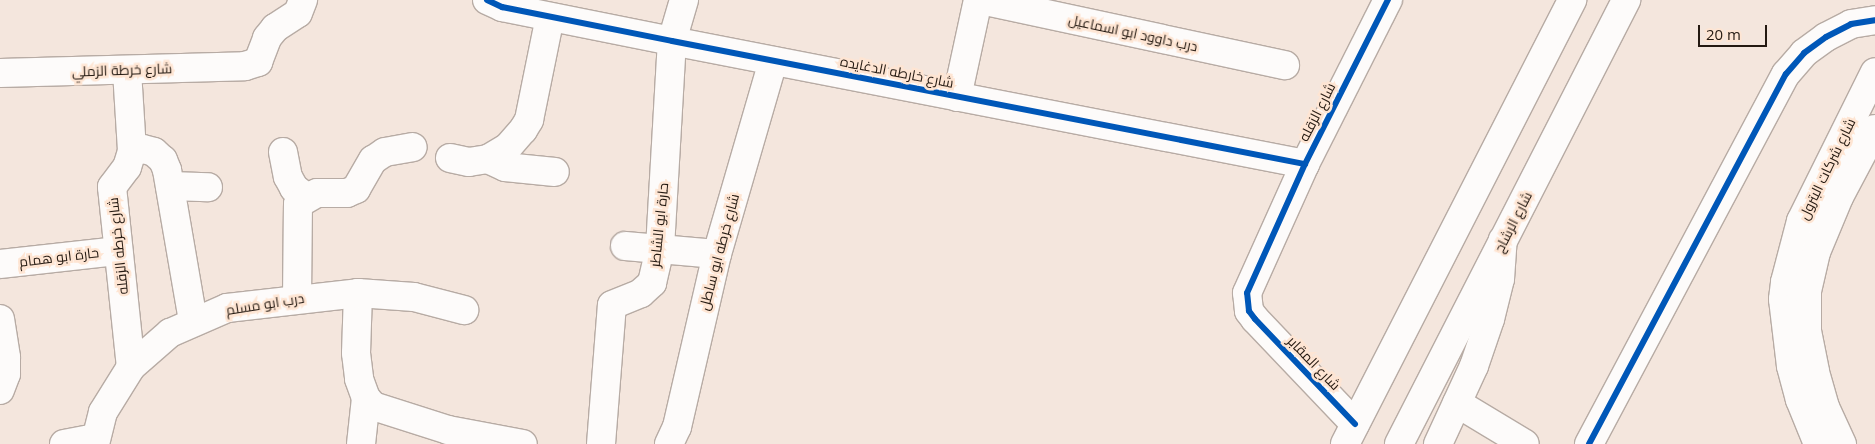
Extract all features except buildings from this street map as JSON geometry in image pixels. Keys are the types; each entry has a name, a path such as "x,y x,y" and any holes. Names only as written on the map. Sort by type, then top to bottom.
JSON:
{"street":[{"name":"شارع خرطة الزملي","path":"0,73 127,71 245,66 258,62 267,38 275,28 298,13 302,0"},
{"name":"شارع خارطه الدغايده","path":"487,0 502,7 1304,164"},
{"name":"حارة ابو الشاطر","path":"601,444 612,305 641,293 652,284 660,248 672,41 684,0"},
{"path":"957,96 979,0"},
{"name":"درب داوود ابو اسماعيل","path":"979,0 1285,65"},
{"name":"شارع الزقله","path":"1254,319 1249,311 1247,293 1304,164 1388,0"},
{"path":"1350,434 1572,0"},
{"name":"شارع الرشاح","path":"1399,444 1626,0"},
{"path":"450,158 469,162 488,159 516,139 529,120 550,16"},
{"path":"1589,444 1786,74 1804,53 1826,37 1851,24 1875,20"},
{"name":"شارع خرطه ابو ساطل","path":"669,444 677,427 717,254 773,61"},
{"name":"شارع خرطه الزقله","path":"127,71 132,151 127,167 112,187 131,367"},
{"name":"شارع شركات البترول","path":"1818,444 1800,400 1791,366 1782,299 1804,213 1875,72"},
{"name":"شارع شركات البترول","path":"1842,444 1825,407 1815,371 1807,332 1808,292 1820,243 1839,197 1875,129"},
{"path":"297,298 296,210 306,198 317,193 347,193 356,189 373,160 385,152 413,147"},
{"path":"132,151 143,149 163,160 170,186 193,320"},
{"path":"283,152 288,177 294,188 306,198"},
{"path":"488,159 505,167 555,172"},
{"path":"170,186 208,187"},
{"path":"1438,444 1474,366 1496,300 1504,240"},
{"path":"625,246 717,254"},
{"name":"حارة ابو همام","path":"0,264 118,251"},
{"path":"358,293 356,353 366,398 361,444"},
{"name":"درب ابو مسلم","path":"95,441 107,404 131,367 163,338 193,320 227,308 297,298 358,293 414,297 464,310"},
{"path":"0,319 6,374 0,390"},
{"name":"شارع المقابر","path":"1254,319 1350,434"},
{"path":"366,398 385,412 448,437 523,444"},
{"path":"1457,403 1525,444"},
{"path":"64,444 95,441"}],"cycle path":[{"path":"487,0 502,7 1305,164"},
{"path":"1355,424 1255,319 1249,311 1247,293 1305,164 1388,0"},
{"path":"1589,444 1786,74 1804,53 1826,37 1851,24 1875,20"}]}
